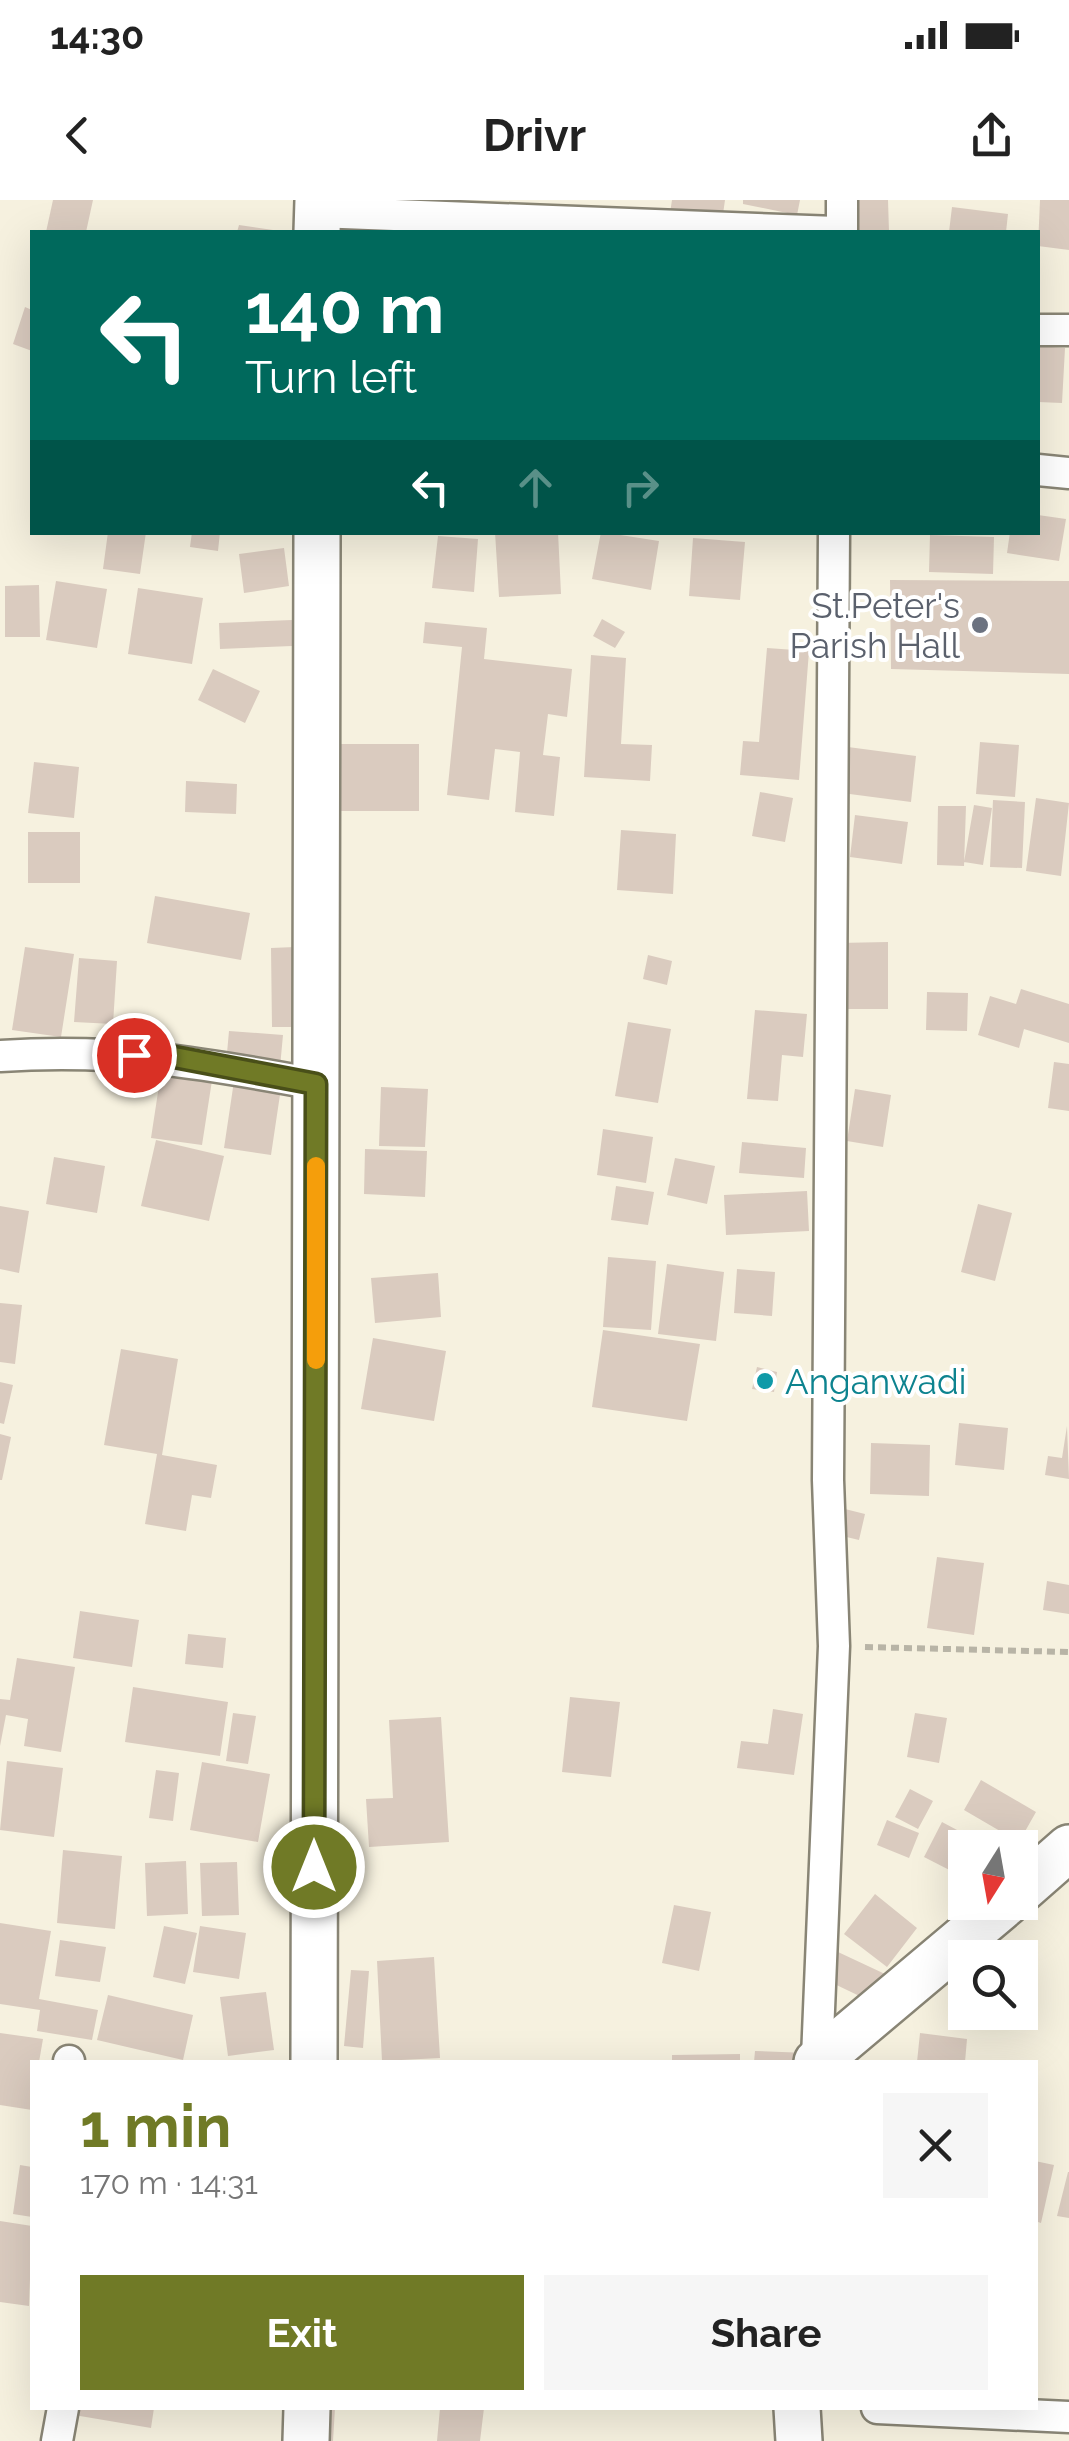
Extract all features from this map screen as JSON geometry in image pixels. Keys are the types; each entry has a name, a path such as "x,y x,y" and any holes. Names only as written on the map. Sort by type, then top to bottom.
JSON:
{"street":[{"path":"839,230 842,200"},
{"path":"317,215 778,230"},
{"path":"1040,330 1069,330"},
{"path":"1040,470 1069,472"},
{"path":"314,2060 317,535"},
{"path":"817,2060 834,1646 828,1480 834,535"},
{"path":"0,1056 64,1052 169,1056 316,1084"},
{"path":"1038,1875 1069,1848"},
{"path":"817,2060 985,1920"},
{"path":"58,2441 62,2410"},
{"path":"306,2441 307,2410"},
{"path":"798,2410 799,2441"},
{"path":"920,2410 1069,2417"}],"path":[{"path":"834,1646 1069,1652"}],"building":[{"path":"53,200 93,200 86,230 46,230"},
{"path":"672,200 725,200 722,221 670,213"},
{"path":"743,200 800,200 797,215 743,204"},
{"path":"854,200 888,200 889,230 856,230"},
{"path":"1040,200 1069,200 1069,250 1040,246"},
{"path":"952,207 1008,214 1006,230 949,230"},
{"path":"239,225 273,230 238,230"},
{"path":"25,307 30,309 30,350 13,344"},
{"path":"1040,346 1065,348 1062,403 1040,402"},
{"path":"1040,515 1066,519 1059,561 1007,553 1010,535 1040,535"},
{"path":"108,535 146,535 140,574 103,569"},
{"path":"192,535 220,535 218,551 190,547"},
{"path":"495,535 558,535 561,594 499,597"},
{"path":"600,535 659,541 651,590 592,579"},
{"path":"930,535 994,537 993,574 929,572"},
{"path":"438,536 478,539 474,592 432,588"},
{"path":"693,538 745,542 740,600 689,596"},
{"path":"284,548 289,586 244,593 239,554"},
{"name":"St.Peter's Parish Hall","path":"890,580 1069,581 1069,674 891,669"},
{"path":"56,581 107,589 97,648 46,640"},
{"path":"39,585 40,637 5,637 5,586"},
{"path":"138,588 203,598 192,664 128,654"},
{"path":"602,619 625,632 615,648 593,636"},
{"path":"292,620 292,646 220,649 219,623"},
{"path":"425,622 487,628 484,659 572,669 567,717 548,714 543,755 560,757 554,816 515,812 520,752 495,749 489,800 447,795 462,647 423,643"},
{"path":"767,648 809,651 799,780 740,775 743,741 759,742"},
{"path":"591,655 626,658 621,744 652,745 650,781 584,777"},
{"path":"213,669 260,691 245,723 198,700"},
{"path":"980,742 1019,745 1015,797 976,794"},
{"path":"333,744 419,744 419,811 333,811"},
{"path":"848,747 916,756 911,802 842,793"},
{"path":"34,762 79,767 74,818 28,813"},
{"path":"186,781 237,784 236,814 185,812"},
{"path":"760,792 793,798 785,842 752,836"},
{"path":"1036,798 1069,803 1061,876 1026,871"},
{"path":"993,800 1025,802 1022,868 990,867"},
{"path":"974,805 992,808 983,865 964,862"},
{"path":"938,806 966,806 964,866 937,865"},
{"path":"855,815 908,822 902,864 850,857"},
{"path":"621,830 676,834 673,894 617,890"},
{"path":"28,832 80,832 80,883 28,883"},
{"path":"155,896 250,913 241,960 147,943"},
{"path":"888,942 888,1009 838,1009 838,943"},
{"path":"25,947 74,954 61,1037 12,1030"},
{"path":"295,947 296,1027 272,1027 271,948"},
{"path":"648,955 672,961 667,985 643,979"},
{"path":"79,958 117,961 113,1024 74,1022"},
{"path":"1021,989 1069,1004 1069,1043 1024,1029 1019,1048 978,1035 990,996 1016,1004"},
{"path":"927,992 968,993 967,1031 926,1030"},
{"path":"755,1010 807,1014 803,1057 782,1055 778,1101 747,1099"},
{"path":"628,1022 671,1029 658,1103 615,1096"},
{"path":"229,1031 283,1035 280,1067 226,1064"},
{"path":"1054,1062 1069,1064 1069,1111 1048,1108"},
{"path":"162,1066 213,1074 202,1145 151,1138"},
{"path":"234,1081 281,1088 271,1155 224,1148"},
{"path":"381,1087 428,1089 425,1147 379,1146"},
{"path":"855,1089 891,1095 883,1147 847,1141"},
{"path":"603,1129 653,1137 646,1183 597,1175"},
{"path":"156,1140 224,1156 209,1221 141,1206"},
{"path":"742,1142 806,1148 804,1178 739,1173"},
{"path":"365,1149 427,1151 425,1197 364,1194"},
{"path":"54,1157 105,1166 97,1213 46,1204"},
{"path":"675,1158 715,1166 707,1204 667,1195"},
{"path":"616,1186 654,1192 648,1225 611,1220"},
{"path":"807,1191 809,1231 726,1235 724,1195"},
{"path":"978,1204 1012,1213 995,1281 961,1272"},
{"path":"0,1206 29,1211 19,1273 0,1269"},
{"path":"608,1257 656,1261 651,1330 603,1327"},
{"path":"667,1264 724,1272 716,1341 658,1334"},
{"path":"737,1269 775,1272 772,1316 734,1313"},
{"path":"438,1273 441,1317 375,1323 371,1278"},
{"path":"0,1303 22,1305 15,1364 0,1362"},
{"path":"603,1330 700,1344 687,1421 592,1407"},
{"path":"373,1338 446,1351 434,1421 361,1409"},
{"path":"121,1349 178,1359 162,1455 217,1465 211,1498 192,1495 186,1531 145,1524 157,1454 104,1445"},
{"name":"Anganwadi","path":"757,1367 777,1372 774,1392 752,1389"},
{"path":"0,1382 13,1385 4,1424 0,1423"},
{"path":"959,1423 1008,1428 1004,1470 955,1465"},
{"path":"1067,1426 1069,1479 1045,1475 1048,1456 1062,1458"},
{"path":"0,1434 11,1437 2,1480 0,1480"},
{"path":"871,1443 930,1445 929,1496 870,1494"},
{"path":"841,1508 865,1514 859,1540 834,1534"},
{"path":"937,1557 984,1563 974,1635 927,1628"},
{"path":"1047,1581 1069,1585 1069,1614 1043,1610"},
{"path":"80,1611 139,1620 132,1667 73,1658"},
{"path":"188,1634 226,1638 223,1668 185,1664"},
{"path":"17,1658 75,1667 61,1752 24,1746 28,1719 6,1715 0,1746 0,1699 10,1700"},
{"path":"133,1687 228,1702 220,1756 125,1742"},
{"path":"570,1697 620,1702 611,1777 562,1772"},
{"path":"773,1709 803,1714 794,1775 737,1768 741,1741 768,1744"},
{"path":"233,1713 256,1716 248,1764 226,1761"},
{"path":"915,1713 947,1718 939,1763 907,1757"},
{"path":"441,1717 449,1842 369,1847 366,1799 393,1798 389,1720"},
{"path":"7,1761 63,1768 54,1837 0,1830"},
{"path":"202,1762 270,1774 258,1842 190,1830"},
{"path":"156,1770 179,1773 173,1821 149,1818"},
{"path":"981,1780 1036,1812 1026,1830 998,1830 964,1810"},
{"path":"910,1789 933,1801 918,1829 895,1817"},
{"path":"887,1820 919,1833 909,1858 877,1845"},
{"path":"942,1822 957,1830 948,1830 948,1869 924,1857"},
{"path":"63,1850 122,1856 115,1929 57,1923"},
{"path":"186,1861 188,1914 147,1916 145,1863"},
{"path":"237,1862 239,1915 202,1916 200,1863"},
{"path":"875,1894 917,1928 887,1967 844,1934"},
{"path":"674,1905 711,1912 699,1971 662,1963"},
{"path":"0,1923 51,1931 39,1999 98,2010 92,2040 37,2031 40,2010 0,2004"},
{"path":"164,1926 197,1933 185,1984 153,1977"},
{"path":"200,1926 246,1933 239,1979 193,1972"},
{"path":"60,1940 106,1947 100,1982 55,1976"},
{"path":"838,1952 885,1974 872,2002 824,1979"},
{"path":"434,1957 440,2058 382,2060 377,1961"},
{"path":"351,1970 369,1971 363,2048 344,2046"},
{"path":"266,1992 274,2050 228,2056 220,1997"},
{"path":"108,1995 193,2015 183,2060 97,2040"},
{"path":"0,2033 43,2039 39,2060 30,2060 30,2110 0,2105"},
{"path":"920,2033 967,2039 965,2060 917,2060"},
{"path":"755,2051 808,2053 807,2060 754,2060"},
{"path":"740,2054 740,2060 672,2060 672,2055"},
{"path":"1038,2162 1054,2165 1041,2223 1038,2222"},
{"path":"20,2165 30,2167 30,2217 13,2214"},
{"path":"1069,2172 1069,2218 1057,2216"},
{"path":"0,2221 30,2226 29,2306 0,2302"},
{"path":"75,2410 154,2410 151,2428 74,2415"},
{"path":"309,2410 335,2410 333,2441 308,2441"},
{"path":"440,2410 484,2410 480,2441 437,2441"}],"slow traffic":[{"path":"316,1166 316,1360"}],"place":[{"name":"St.Peter's Parish Hall","path":"980,625"},
{"name":"Anganwadi","path":"765,1381"}],"route":[{"path":"134,1055 169,1056 316,1084 314,1867"}]}
